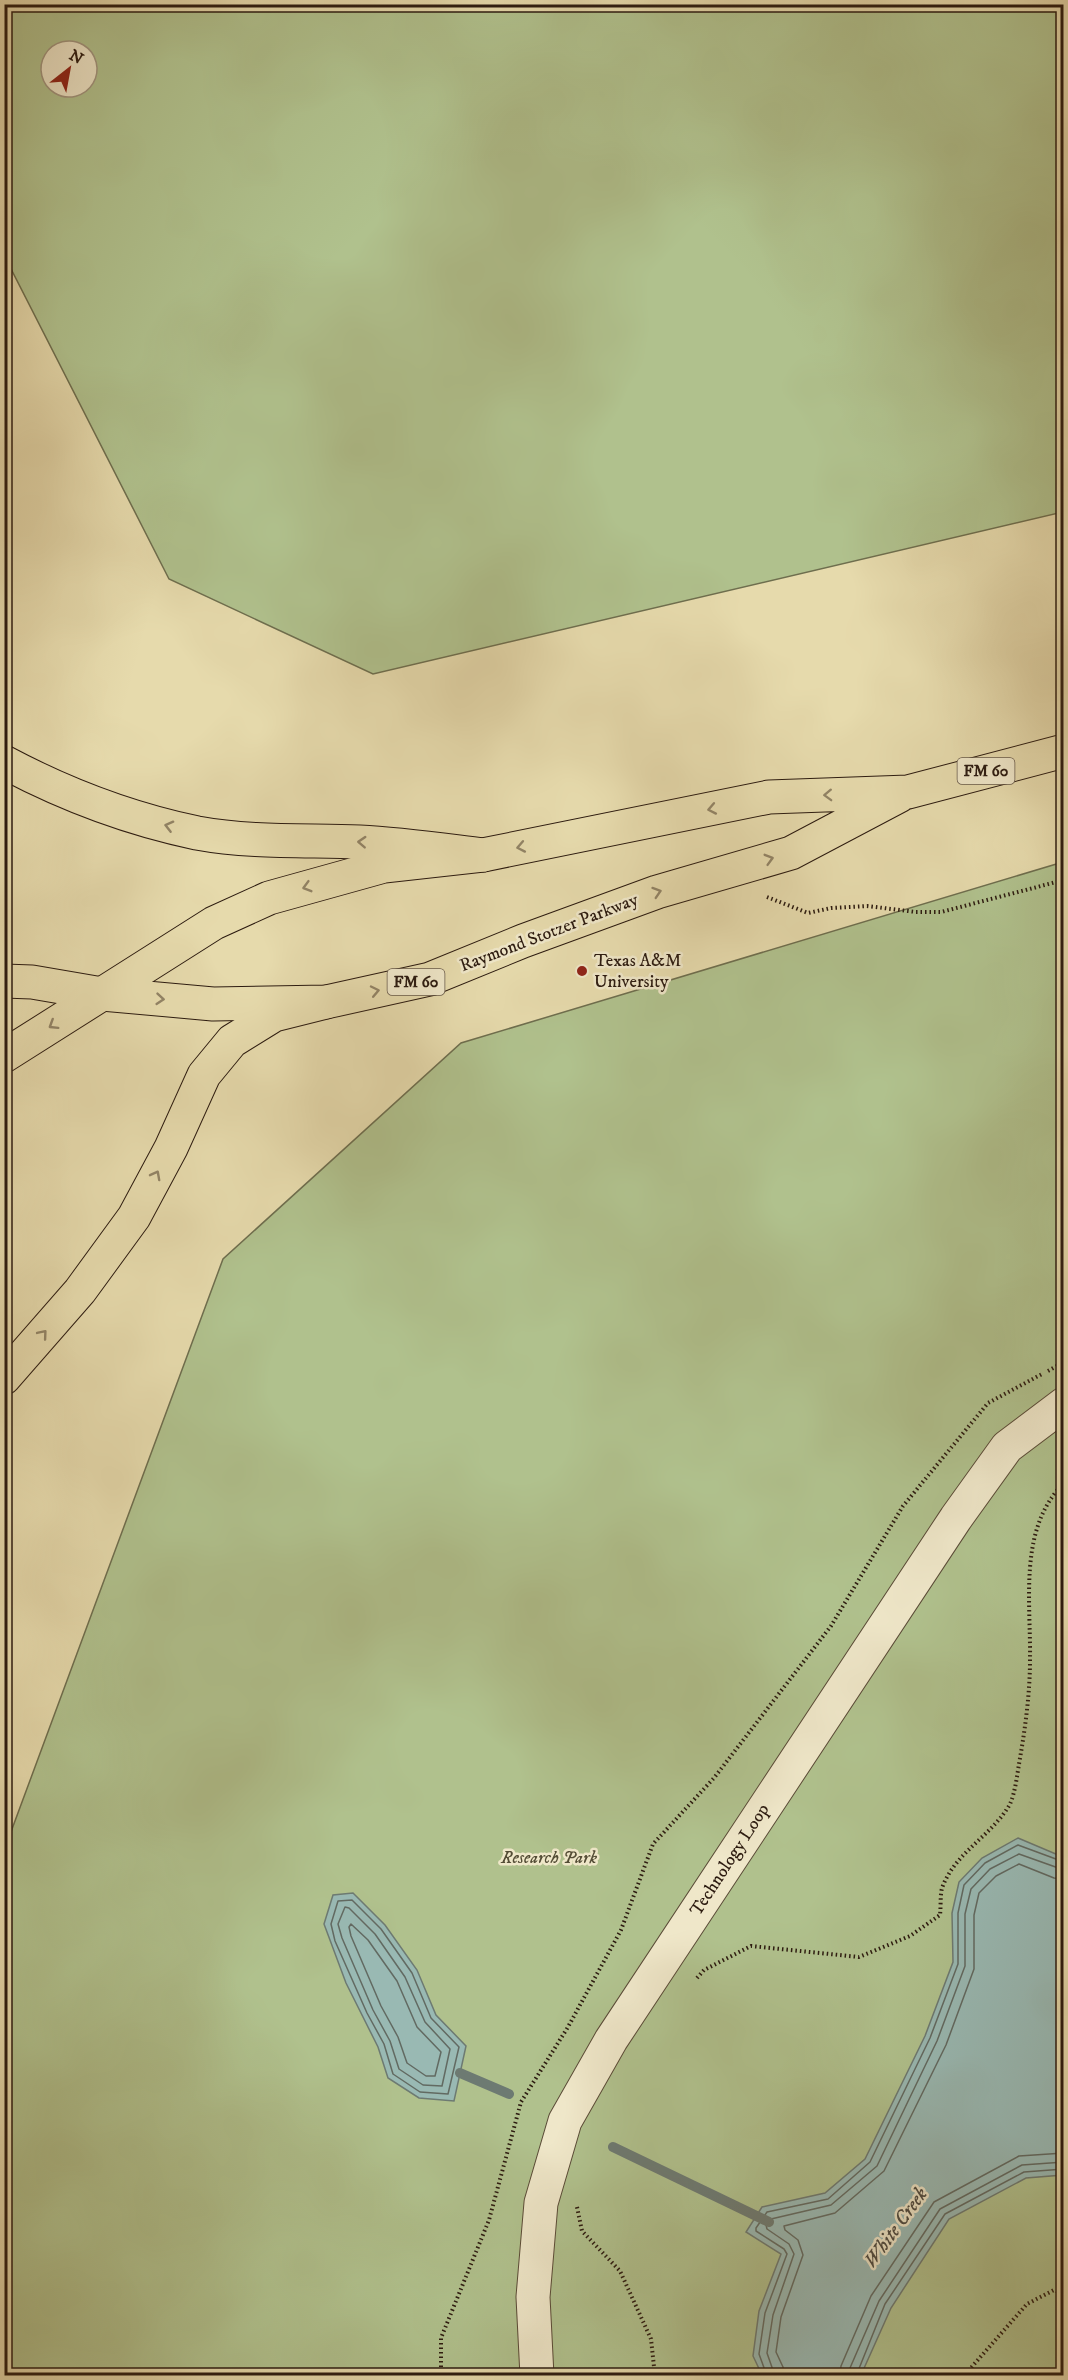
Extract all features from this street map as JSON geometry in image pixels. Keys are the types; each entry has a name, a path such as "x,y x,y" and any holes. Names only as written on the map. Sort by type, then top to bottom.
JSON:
{"main road":[{"name":"Raymond Stotzer Parkway","path":"4,981 32,982 102,994 213,1004 326,1002 430,979 523,940 657,892 791,852 908,792 1064,751"},
{"path":"4,762 81,798 140,819 197,833 252,840 362,842 483,855"},
{"name":"Raymond Stotzer Parkway","path":"4,1056 214,924 269,898 384,866 483,855 769,797 908,792"},
{"path":"4,1378 80,1291 134,1217 171,1148 204,1075 232,1041 274,1015 326,1002"}],"street":[{"name":"Technology Loop","path":"537,2376 533,2297 541,2203 565,2121 611,2040 956,1518 1007,1448 1064,1404"}],"path":[{"path":"808,914 831,908 867,906 916,912 941,912 1064,880"},
{"path":"689,1985 704,1970 751,1946 859,1957 910,1936 940,1915 942,1889 960,1857 984,1835 1010,1803 1026,1721 1030,1660 1028,1606 1034,1536 1052,1494 1064,1483"},
{"path":"576,2198 582,2231 620,2271 651,2339 655,2376"},
{"path":"961,2376 969,2370 1027,2304 1054,2290 1064,2294"}],"green space":[{"path":"5,4 1063,5 1063,512 373,674 169,579 5,257"},
{"name":"Research Park","path":"1063,862 1063,2375 5,2376 5,1848 223,1259 461,1043"}],"water":[{"name":"White Creek","path":"1018,1838 1063,1857 1063,2175 1026,2178 949,2219 891,2308 861,2375 762,2375 753,2356 759,2311 781,2254 746,2232 762,2207 825,2193 865,2159 925,2036 953,1962 952,1913 959,1882 982,1858"},
{"path":"353,1893 385,1925 417,1970 436,2015 466,2046 454,2101 419,2098 388,2078 378,2047 346,1983 324,1924 333,1895"}],"waterway":[{"path":"460,2073 509,2094"},
{"path":"613,2147 769,2222"}],"place":[{"name":"Texas A&M University","path":"582,971"}]}
